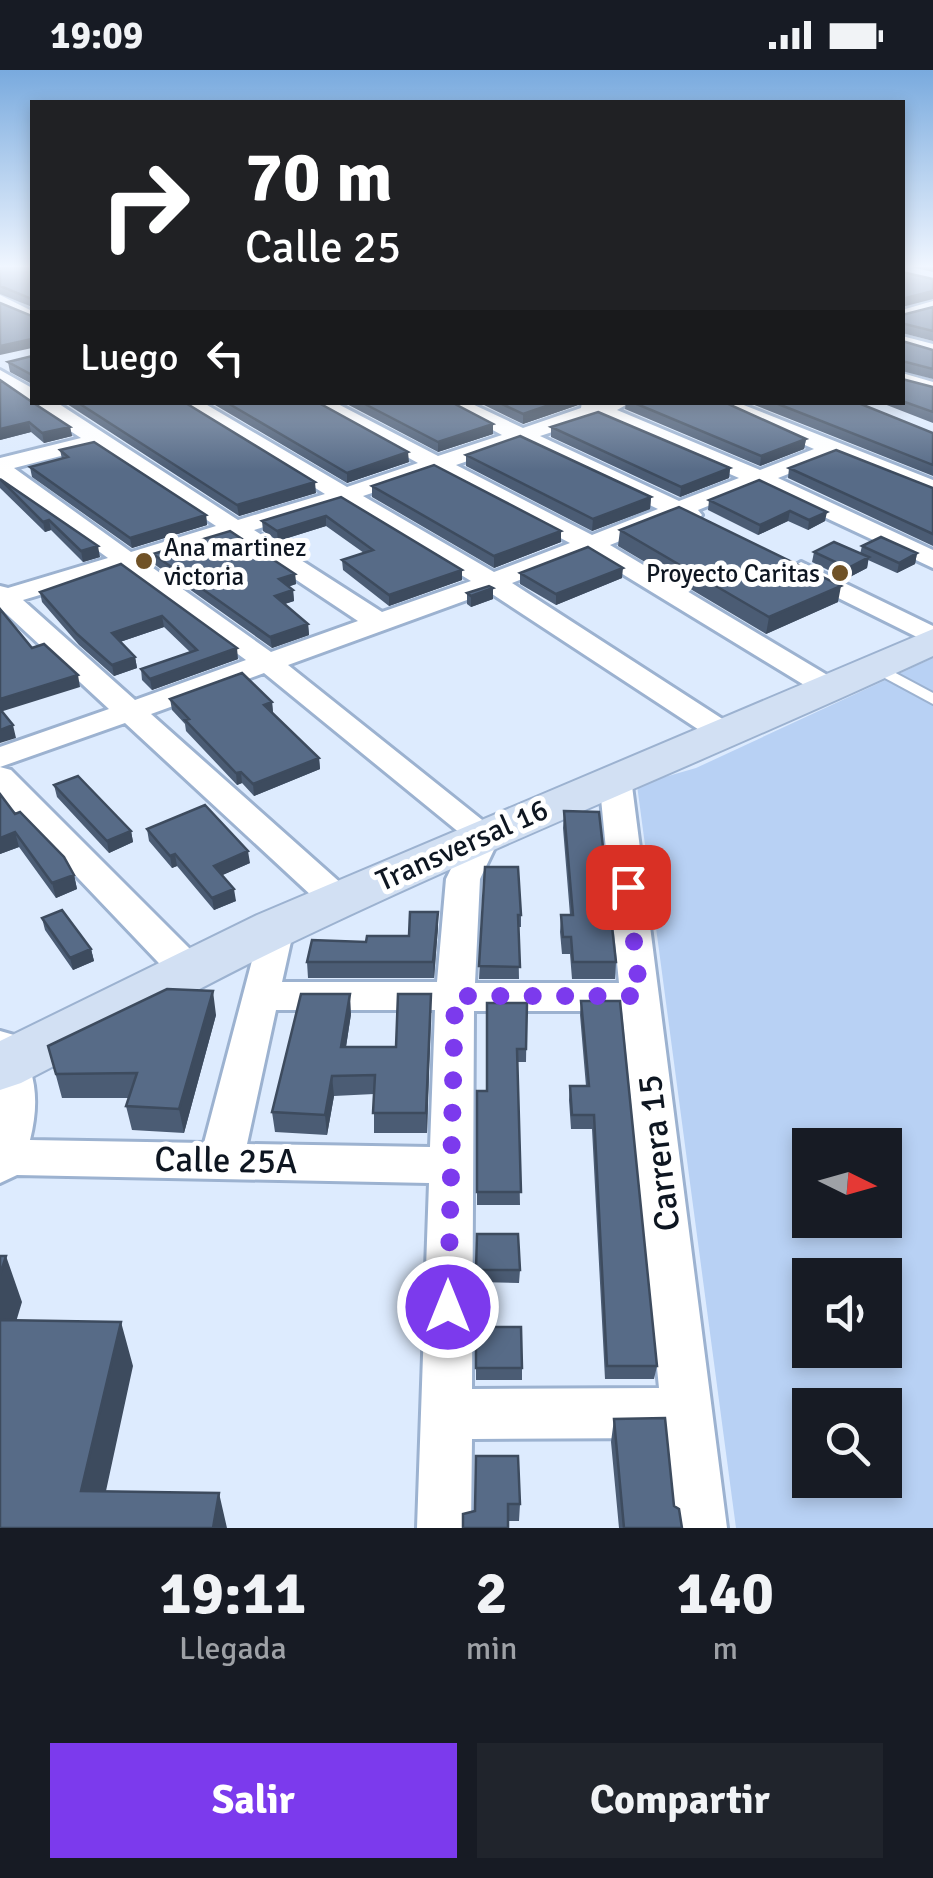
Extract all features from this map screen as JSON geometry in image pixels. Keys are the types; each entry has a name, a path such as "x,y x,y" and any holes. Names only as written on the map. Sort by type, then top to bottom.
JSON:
{"main road":[{"name":"Transversal 16","path":"4,1058 276,928 875,667 931,664"}],"street":[{"path":"905,342 933,350"},
{"path":"0,376 30,396"},
{"path":"905,380 933,389"},
{"path":"46,405 379,622"},
{"path":"324,405 589,543 829,688"},
{"path":"456,405 715,527"},
{"path":"2,597 346,495 600,405 933,560"},
{"path":"724,405 933,488"},
{"path":"194,407 492,582 727,734"},
{"path":"0,467 98,440"},
{"path":"0,758 492,582 757,477 846,452 893,444"},
{"path":"0,467 267,662 484,835 463,879 455,996 444,1528"},
{"path":"782,560 931,664"},
{"path":"2,597 339,901"},
{"path":"0,777 189,971"},
{"name":"Carrera 15","path":"615,778 700,1528"},
{"path":"222,1160 276,928"},
{"path":"261,996 640,996"},
{"path":"2,1161 17,1118 4,1058"},
{"name":"Calle 25A","path":"2,1161 449,1165"},
{"path":"447,1414 688,1413"}],"shaded area":[{"path":"933,658 933,1528 736,1528 637,785 696,768"}],"building":[{"path":"0,335 30,335 30,339 0,346"},
{"path":"905,342 933,350 933,369 905,362"},
{"path":"30,356 30,374 8,362"},
{"path":"0,380 30,400 30,405 37,405 70,427 42,433 29,422 0,429"},
{"path":"905,380 933,387 933,412 905,402"},
{"path":"82,405 189,405 315,482 237,505"},
{"path":"231,405 322,405 408,452 347,473"},
{"path":"367,405 457,405 493,424 438,442"},
{"path":"504,405 549,405 523,414"},
{"path":"639,405 731,405 806,439 761,456"},
{"path":"781,405 863,405 933,433 933,465"},
{"path":"598,412 730,468 681,487 551,427"},
{"path":"520,436 651,497 593,519 466,455"},
{"path":"94,442 206,515 130,538 30,467 68,457 60,450"},
{"path":"836,450 933,488 933,534 789,468"},
{"path":"434,465 561,531 494,556 372,486"},
{"path":"0,479 98,546 81,551 49,520 43,522"},
{"path":"759,480 827,512 809,520 790,511 760,525 709,500"},
{"path":"341,497 462,570 389,595 342,560 373,550 326,516 277,531 262,521"},
{"path":"679,507 841,586 769,617 620,530"},
{"path":"230,531 295,574 279,579 293,590 275,596 308,624 270,637 153,554"},
{"path":"881,537 917,553 899,563 862,546"},
{"path":"834,542 869,557 848,568 814,552"},
{"path":"588,547 623,568 556,594 520,573"},
{"path":"121,564 237,648 150,679 141,669 197,650 162,616 112,633 135,657 112,665 77,634 40,592"},
{"path":"493,588 471,596 467,593"},
{"path":"0,609 32,648 44,644 78,675 0,699"},
{"path":"242,673 272,702 264,705 319,758 253,784 241,772 236,773 170,699"},
{"path":"0,709 13,725 0,730"},
{"path":"78,776 131,831 107,841 54,785"},
{"path":"0,794 15,814 20,812 64,857 74,875 52,883 15,832 0,838"},
{"path":"205,805 248,851 214,866 234,889 212,898 175,854 170,856 147,829"},
{"path":"564,811 599,812 616,962 573,962 571,937 563,937 561,915 573,915"},
{"path":"485,867 518,867 520,967 479,966"},
{"path":"62,910 91,949 70,958 42,918"},
{"path":"410,912 438,912 433,962 307,962 312,940 366,942 367,936 409,936"},
{"path":"167,989 213,991 179,1109 126,1106 137,1073 56,1074 48,1046"},
{"path":"301,994 350,994 341,1047 396,1047 398,994 431,994 426,1113 373,1113 375,1075 332,1076 325,1115 272,1112"},
{"path":"581,1001 620,1001 657,1366 607,1366 594,1115 572,1115 570,1086 589,1086"},
{"path":"487,1003 527,1003 526,1049 517,1049 521,1192 477,1192 477,1091 487,1091"},
{"path":"477,1234 518,1234 520,1270 476,1270"},
{"path":"0,1320 121,1322 81,1491 219,1493 213,1528 0,1528"},
{"path":"476,1327 521,1327 522,1368 476,1368"},
{"path":"665,1418 674,1506 679,1509 682,1528 624,1528 614,1419"},
{"path":"476,1456 518,1456 520,1504 508,1504 508,1528 463,1528 463,1514 475,1511"}],"place":[{"name":"Ana martinez victoria","path":"144,561"},
{"name":"Proyecto Caritas","path":"840,573"}],"route":[{"path":"448,1307 455,996 640,996 628,887"}]}
